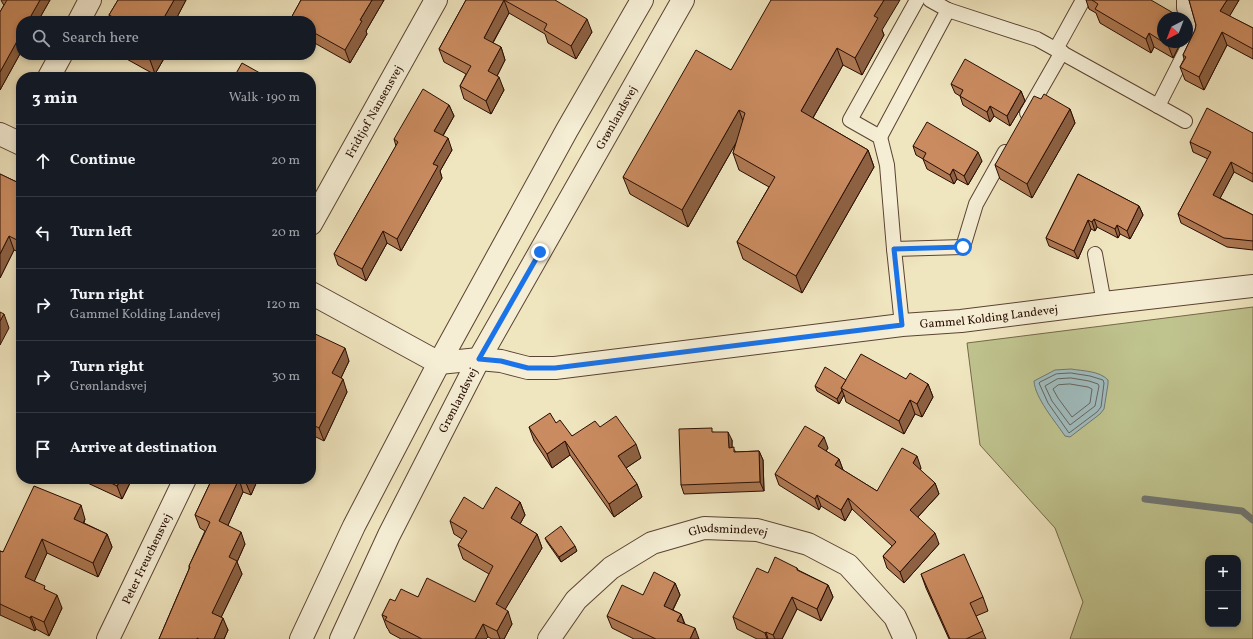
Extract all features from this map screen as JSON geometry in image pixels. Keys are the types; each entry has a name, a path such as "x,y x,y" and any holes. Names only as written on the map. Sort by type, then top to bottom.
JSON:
{"street":[{"path":"82,16 90,0"},
{"name":"Fridtjof Nansensvej","path":"316,215 436,0"},
{"path":"301,639 354,526 439,363 567,130 642,0"},
{"name":"Grønlandsvej","path":"341,639 389,536 479,359 683,0"},
{"path":"51,72 57,60"},
{"name":"Gammel Kolding Landevej","path":"439,363 479,359 501,361 528,368 555,368 902,325 961,321 1253,286"},
{"path":"316,296 439,363"},
{"name":"Peter Freuchensvej","path":"108,639 183,484"},
{"name":"Gludsmindevej","path":"549,639 576,600 611,568 652,543 704,528 757,530 808,544 848,565 895,617 905,639"}],"lane":[{"path":"880,138 850,120 917,0"},
{"path":"930,0 948,10 1036,39 1185,121"},
{"path":"1019,128 1059,51 1083,0"},
{"path":"1184,0 1185,12"},
{"path":"902,325 887,166 880,138 948,10"},
{"path":"1158,106 1187,48"},
{"path":"894,249 963,247 976,204 1011,142"},
{"path":"1095,254 1104,303"}],"green space":[{"path":"1253,307 1253,639 1070,639 1083,602 1055,528 980,445 967,343"}],"water":[{"path":"1071,369 1101,375 1108,380 1108,384 1104,409 1100,414 1070,437 1065,436 1046,409 1035,388 1034,381 1055,370"}],"building":[{"path":"7,0 40,0 31,16 16,16 16,43 0,72 0,12"},
{"path":"118,0 174,0 165,16 109,15"},
{"path":"301,0 372,0 345,50 316,34 316,16 292,16"},
{"path":"466,0 504,0 484,38 501,47 488,71 499,77 486,101 460,86 471,66 439,49"},
{"path":"504,0 555,0 587,19 571,46 544,30 547,24"},
{"path":"771,0 884,0 874,16 878,18 855,58 837,48 801,111 868,150 796,276 737,242 775,177 733,153 745,113 739,110 682,210 623,177 696,50 731,70"},
{"path":"1092,0 1151,0 1172,12 1157,12 1157,38 1149,33 1146,39 1095,9 1098,4"},
{"path":"1189,0 1227,0 1220,11 1253,28 1253,49 1222,32 1199,77 1180,67 1186,57 1183,55 1186,48 1193,48 1193,34 1196,25"},
{"path":"965,59 1021,91 1007,116 990,106 987,112 960,96 963,90 951,84"},
{"path":"242,63 258,72 237,72"},
{"path":"423,89 449,105 434,131 448,138 433,164 438,166 397,239 383,231 362,269 334,254 398,142 394,139"},
{"path":"1044,94 1070,109 1027,184 995,165 1034,96 1041,99"},
{"path":"1207,108 1253,133 1253,174 1231,162 1213,195 1253,215 1253,241 1224,238 1178,214 1211,152 1190,142"},
{"path":"927,122 978,152 964,176 953,169 950,175 923,159 926,153 913,146"},
{"path":"0,174 16,182 16,240 9,236 0,254"},
{"path":"1078,174 1139,206 1127,231 1117,225 1115,229 1094,219 1092,222 1088,220 1074,251 1046,238"},
{"path":"0,312 4,314 0,321"},
{"path":"316,334 345,348 332,373 343,379 319,428 316,426"},
{"path":"861,354 906,379 910,373 928,384 917,404 910,400 899,421 841,388"},
{"path":"825,367 846,380 837,399 815,386"},
{"path":"550,413 556,423 560,420 572,436 595,421 600,427 616,416 636,444 618,456 637,484 609,504 565,441 547,454 529,427"},
{"path":"805,426 824,437 818,446 839,459 835,465 877,491 902,448 917,456 913,463 935,483 910,510 935,533 900,572 883,556 896,542 848,498 841,510 817,495 815,499 775,474"},
{"path":"712,428 712,432 728,432 729,448 734,447 734,452 759,451 760,482 681,485 679,429"},
{"path":"210,484 237,484 219,521 241,532 229,557 237,561 212,613 223,618 214,639 159,639 190,567 189,566 210,522 195,515"},
{"path":"34,486 81,505 74,519 107,534 93,563 42,539 25,577 45,586 44,589 57,595 44,622 31,616 30,618 0,604 0,551 3,552"},
{"path":"496,487 520,502 511,518 537,534 496,604 508,611 497,631 483,624 475,639 422,639 385,620 387,617 382,615 390,599 395,601 401,589 418,597 427,578 475,602 493,566 458,545 467,531 450,521 464,497 483,509"},
{"path":"561,526 575,546 559,557 545,538"},
{"path":"964,554 983,597 970,603 983,631 966,639 950,639 921,574"},
{"path":"775,557 797,568 797,570 828,585 817,609 792,597 773,635 766,632 765,633 733,617 757,568 768,573"},
{"path":"654,572 675,583 664,606 681,614 677,621 695,628 690,639 656,639 607,616 622,585 643,595"}],"waterway":[{"path":"1145,499 1242,511 1253,520"}],"route":[{"path":"540,252 479,359 501,361 528,368 555,368 902,325 894,249 963,247"}]}
